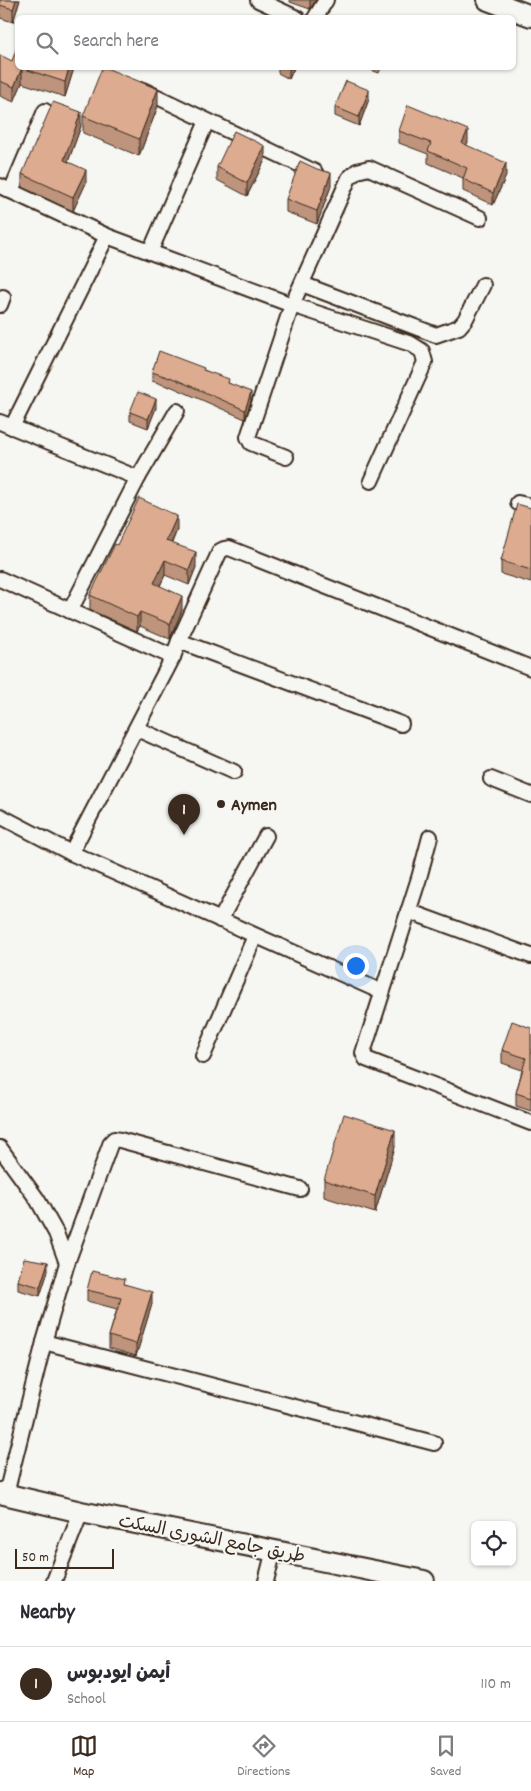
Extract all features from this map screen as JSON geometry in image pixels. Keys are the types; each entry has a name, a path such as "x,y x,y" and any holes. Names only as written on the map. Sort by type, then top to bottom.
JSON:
{"main road":[{"path":"488,0 531,16"},
{"name":"طريق جامع الشورى السكت","path":"3,1493 81,1512 424,1581"}],"street":[{"path":"258,0 290,15"},
{"path":"317,15 326,0"},
{"path":"130,84 321,174"},
{"path":"45,111 6,189 107,236 292,305 411,344 422,351 425,362 371,481"},
{"path":"150,252 207,121"},
{"path":"286,457 251,443 248,437 292,305 349,178 357,171 369,168 480,218"},
{"path":"107,236 6,424 138,478"},
{"path":"302,284 436,336 458,327 465,320 483,285"},
{"path":"70,611 138,478 177,411"},
{"path":"71,853 137,729 173,657 220,552 224,548 229,548 531,668"},
{"path":"0,579 173,657"},
{"path":"179,641 401,724"},
{"path":"137,729 234,772"},
{"path":"491,779 531,795"},
{"path":"0,816 71,853 382,992"},
{"path":"220,920 266,836"},
{"path":"430,837 363,1053 366,1059 531,1123"},
{"path":"408,911 531,956"},
{"path":"203,1056 255,936"},
{"path":"3,1493 44,1342 68,1263 111,1142 114,1139 120,1140 300,1189"},
{"path":"0,1148 37,1199 56,1233 68,1263"},
{"path":"44,1342 434,1443"},
{"path":"54,1581 81,1512"},
{"path":"266,1581 274,1550"}],"building":[{"path":"0,0 16,0 13,9 0,5"},
{"path":"15,52 15,70 21,70 14,87 0,81 0,55 12,61"},
{"path":"28,70 68,70 65,82"},
{"path":"101,70 111,70 158,89 139,139 83,116"},
{"path":"346,81 369,90 359,117 335,107"},
{"path":"53,102 81,112 64,160 86,170 73,197 22,174"},
{"path":"408,105 468,130 462,143 506,163 493,193 463,179 467,168 428,151 431,143 399,131"},
{"path":"234,131 265,146 247,183 217,167"},
{"path":"300,161 331,173 317,211 286,199"},
{"path":"159,351 229,379 228,383 251,392 245,410 170,377 152,372"},
{"path":"138,392 156,399 148,419 130,412"},
{"path":"139,498 177,516 166,541 196,552 189,570 165,560 154,583 182,596 170,624 140,612 137,617 90,595 115,544 117,545"},
{"path":"517,504 531,508 531,570 501,561"},
{"path":"512,1021 531,1028 531,1098 516,1093 526,1058 502,1050"},
{"path":"344,1114 395,1130 375,1196 324,1180"},
{"path":"24,1258 48,1262 40,1287 18,1281"},
{"path":"92,1271 125,1279 124,1284 152,1292 136,1344 109,1336 121,1298 87,1290"}],"place":[{"name":"Aymen","path":"221,804"},
{"name":"أيمن ايودبوس","path":"184,835"}]}
